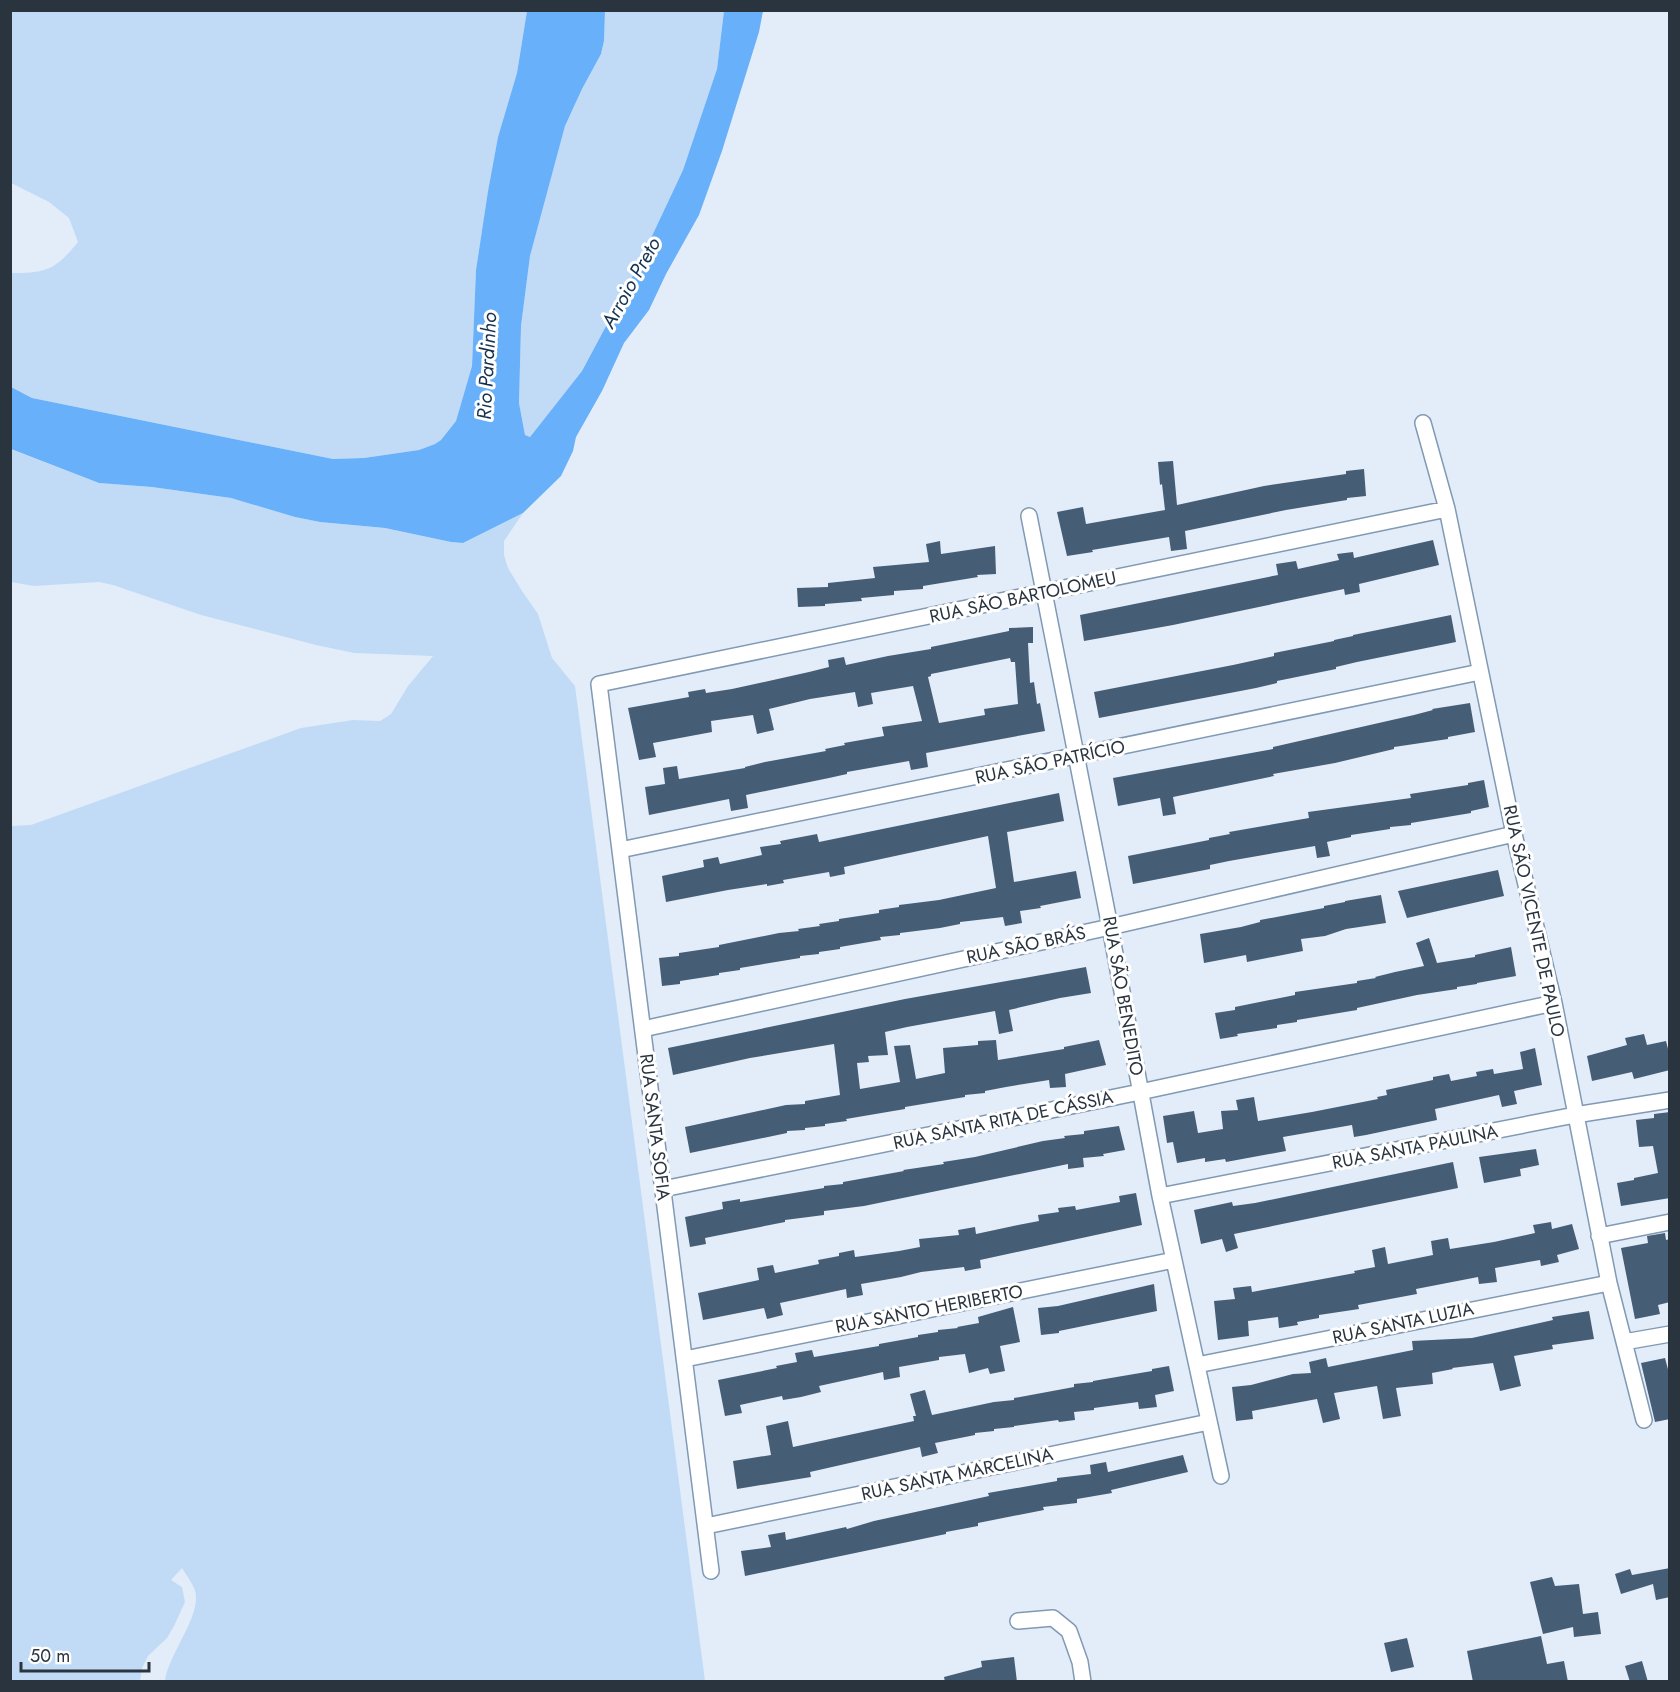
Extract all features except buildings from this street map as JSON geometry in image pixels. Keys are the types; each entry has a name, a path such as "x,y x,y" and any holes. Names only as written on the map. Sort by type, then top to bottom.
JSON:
{"street":[{"name":"RUA SÃO VICENTE DE PAULO","path":"1423,423 1447,509 1514,834 1554,1003 1609,1283 1644,1420"},
{"name":"RUA SÃO BARTOLOMEU","path":"599,684 1447,509"},
{"name":"RUA SÃO BENEDITO","path":"1029,516 1160,1196 1221,1476"},
{"name":"RUA SÃO PATRÍCIO","path":"620,850 1480,672"},
{"name":"RUA SANTA SOFIA","path":"599,684 711,1570"},
{"name":"RUA SÃO BRÁS","path":"643,1029 1110,927 1514,834"},
{"name":"RUA SANTA RITA DE CÁSSIA","path":"663,1189 1140,1092 1554,1003"},
{"name":"RUA SANTA PAULINA","path":"1160,1196 1575,1115 1670,1100"},
{"path":"1599,1236 1670,1222"},
{"name":"RUA SANTO HERIBERTO","path":"685,1359 1174,1260"},
{"name":"RUA SANTA LUZIA","path":"1197,1365 1609,1283"},
{"path":"1624,1342 1670,1334"},
{"name":"RUA SANTA MARCELINA","path":"706,1526 1209,1422"},
{"path":"1018,1621 1053,1618 1068,1631 1080,1662 1083,1682"}],"shaded area":[{"path":"10,11 527,11 517,73 498,137 488,191 476,270 472,366 456,421 441,440 419,450 364,458 333,459 32,398 11,387 11,273 42,271 49,268 63,259 78,242 69,218 49,202 11,183"},
{"path":"605,11 724,11 717,69 683,170 636,270 582,371 530,437 525,435 519,403 521,326 530,256 565,126 601,54"},
{"path":"10,449 99,483 152,487 231,498 320,522 385,528 451,542 463,543 523,513 504,541 504,555 508,568 538,614 552,658 575,686 705,1681 165,1681 172,1658 195,1609 194,1588 182,1568 171,1580 182,1587 185,1602 167,1638 148,1656 142,1668 140,1681 11,1681 11,826 31,825 301,728 353,720 380,721 391,714 408,686 433,656 354,653 316,645 201,615 99,582 34,586 11,582"}],"water":[{"path":"527,11 605,11 601,54 565,126 530,256 521,326 519,403 525,435 530,437 582,371 636,270 683,170 717,69 724,11 763,11 759,32 722,151 699,215 649,310 624,343 602,391 576,437 573,451 561,476 523,513 463,543 451,542 385,528 320,522 295,517 231,498 152,487 99,483 11,449 11,387 32,398 333,459 364,458 419,450 441,440 456,421 472,366 476,270 488,191 498,137 517,73"}],"water label":[{"name":"Arroio Preto","path":"631,283"},
{"name":"Rio Pardinho","path":"487,366"}]}
